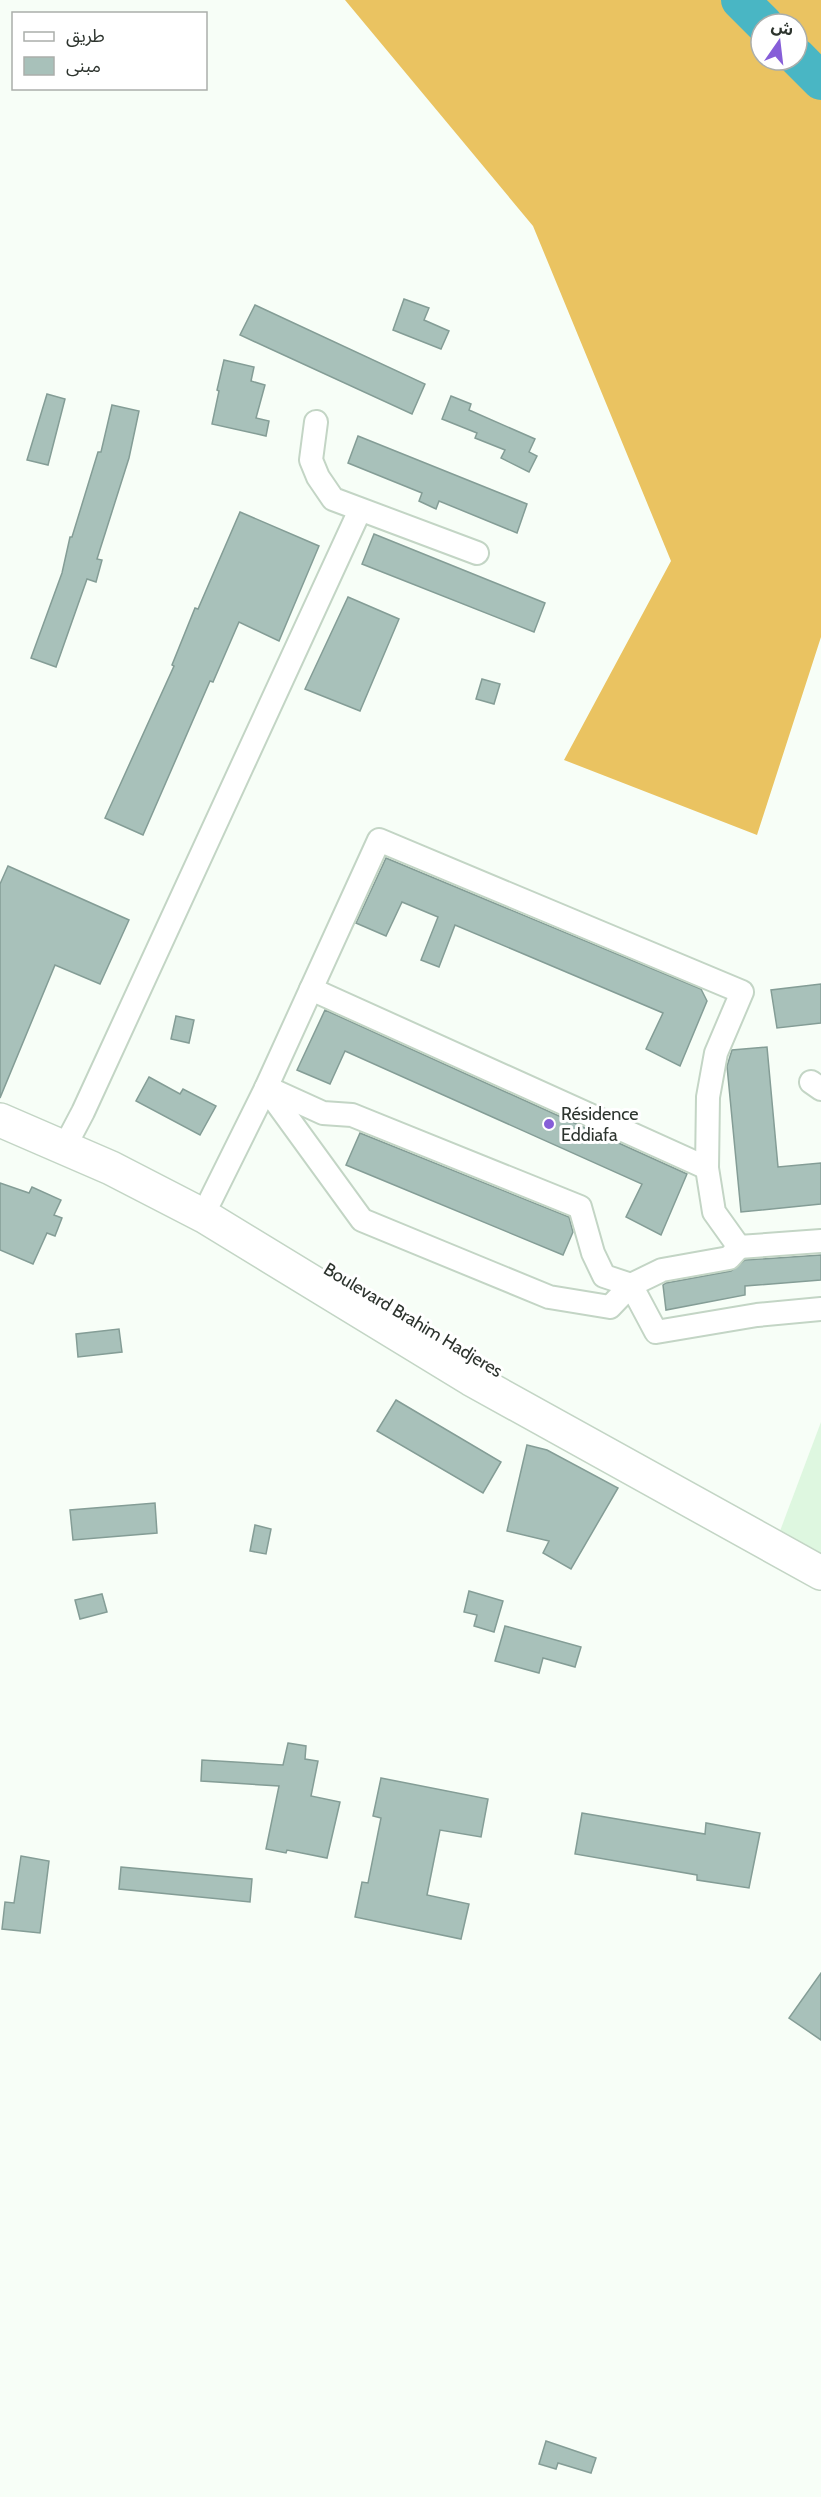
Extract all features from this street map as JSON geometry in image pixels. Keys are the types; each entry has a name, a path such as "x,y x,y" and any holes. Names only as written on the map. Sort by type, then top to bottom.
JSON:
{"main road":[{"name":"Boulevard Brahim Hadjeres","path":"0,1099 68,1139 211,1199 485,1364 821,1550"},
{"path":"0,1120 68,1139 111,1168 204,1216 471,1379 821,1573"}],"street":[{"path":"316,422 311,460 318,477 333,499 477,553"},
{"path":"68,1139 360,510"},
{"path":"211,1199 266,1088 379,840 742,992 716,1053 708,1097 707,1168 714,1212 739,1247"},
{"path":"311,989 707,1168"},
{"path":"266,1088 362,1221 549,1298 610,1307 631,1285 662,1270 729,1258 739,1247 821,1240"},
{"path":"266,1088 323,1113 351,1115 580,1207 594,1253 604,1276 631,1285 656,1332 757,1315 821,1309"}],"shaded area":[{"path":"345,0 821,0 821,637 757,835 564,760 671,561 533,226"},
{"path":"821,1422 821,1554 780,1531"}],"building":[{"path":"404,299 429,308 424,320 449,331 441,349 393,330"},
{"path":"255,305 425,384 412,414 240,335"},
{"path":"224,360 254,367 251,381 265,385 256,418 269,421 266,436 212,424"},
{"path":"47,394 65,399 48,465 27,460"},
{"path":"451,396 471,404 469,410 535,439 529,452 537,456 529,472 501,458 505,450 475,438 477,433 442,419"},
{"path":"112,405 139,411 129,458 97,559 102,560 96,582 87,579 56,667 31,658 62,573 70,537 72,537 98,452 101,452"},
{"path":"358,436 527,504 517,533 439,501 436,509 419,501 422,493 348,463"},
{"path":"240,512 319,546 279,641 239,622 213,682 210,681 143,835 105,818 174,666 172,665 195,608 198,609"},
{"path":"374,534 545,603 534,632 362,564"},
{"path":"348,597 399,619 360,711 305,689"},
{"path":"482,679 500,684 494,704 476,699"},
{"path":"386,858 701,989 707,1001 680,1066 646,1049 663,1013 455,925 439,967 421,960 438,917 402,902 386,936 356,923"},
{"path":"8,866 129,920 100,984 55,965 0,1098 0,884"},
{"path":"821,984 821,1023 777,1028 771,990"},
{"name":"Résidence Eddiafa","path":"325,1010 687,1174 661,1235 626,1217 642,1184 345,1051 330,1084 297,1070"},
{"path":"176,1016 194,1020 189,1043 171,1039"},
{"path":"767,1047 778,1167 821,1163 821,1204 741,1212 727,1066 732,1050"},
{"path":"149,1077 180,1094 183,1089 216,1106 200,1135 136,1101"},
{"path":"360,1133 569,1217 573,1232 563,1255 346,1165"},
{"path":"0,1183 29,1193 32,1187 61,1200 54,1215 62,1218 55,1236 47,1233 33,1264 0,1250"},
{"path":"821,1255 821,1280 745,1286 745,1295 666,1310 663,1285 666,1283 731,1271 745,1260"},
{"path":"119,1329 122,1352 78,1357 76,1334"},
{"path":"396,1400 501,1462 483,1493 377,1431"},
{"path":"527,1445 547,1450 618,1488 571,1569 543,1553 549,1541 507,1531"},
{"path":"155,1503 157,1533 73,1540 70,1510"},
{"path":"255,1525 271,1529 266,1554 250,1551"},
{"path":"469,1591 503,1601 494,1632 474,1626 477,1615 464,1612"},
{"path":"102,1594 107,1612 80,1619 75,1600"},
{"path":"505,1626 581,1647 575,1667 543,1658 539,1673 495,1661"},
{"path":"288,1743 306,1746 305,1759 318,1761 311,1796 340,1802 327,1858 287,1850 286,1853 266,1849 279,1786 201,1781 202,1760 283,1765"},
{"path":"381,1778 488,1799 481,1837 440,1830 427,1895 469,1904 461,1939 355,1917 362,1882 368,1883 381,1818 373,1816"},
{"path":"582,1813 705,1834 706,1823 760,1833 749,1888 697,1880 697,1875 575,1854"},
{"path":"21,1856 49,1861 40,1933 2,1929 5,1902 14,1903"},
{"path":"121,1867 252,1879 250,1902 119,1889"},
{"path":"821,1973 821,2040 789,2018"},
{"path":"546,2441 596,2458 591,2473 558,2463 556,2469 539,2464"}],"waterway":[{"path":"740,0 752,12"},
{"path":"809,69 821,81"}],"place":[{"name":"Résidence Eddiafa","path":"549,1124"}]}
